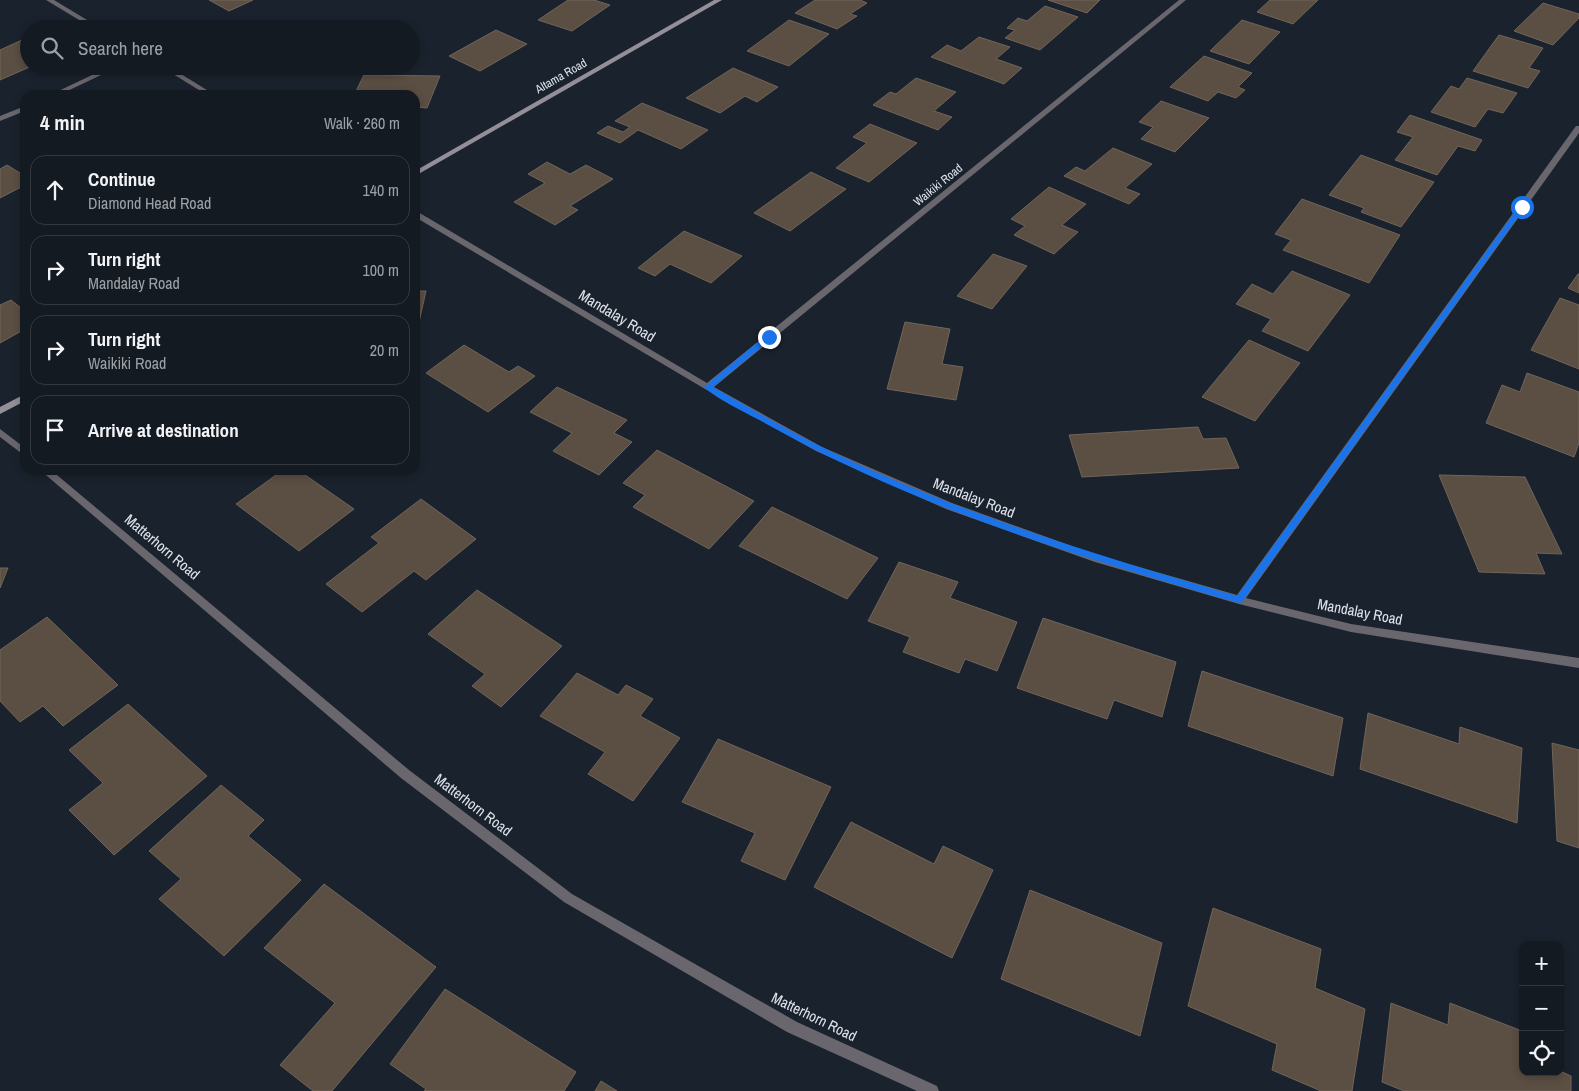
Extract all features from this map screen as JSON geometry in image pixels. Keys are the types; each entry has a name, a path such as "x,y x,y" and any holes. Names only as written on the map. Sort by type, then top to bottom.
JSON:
{"street":[{"path":"49,0 83,20"},
{"name":"Altama Road","path":"420,171 719,0"},
{"name":"Waikiki Road","path":"708,387 1183,0"},
{"path":"64,90 97,75"},
{"path":"178,75 204,90"},
{"path":"0,119 20,110"},
{"path":"1239,600 1579,128"},
{"name":"Mandalay Road","path":"420,217 708,387 818,449 949,506 1094,558 1239,600 1350,628 1579,663"},
{"path":"0,411 20,400"},
{"path":"0,432 20,449"},
{"name":"Matterhorn Road","path":"51,475 405,774 568,898 792,1027 932,1091"}],"building":[{"path":"209,0 253,0 229,11"},
{"path":"568,0 594,0 610,5 572,31 538,20"},
{"path":"815,0 860,0 867,3 850,14 857,16 837,29 795,13"},
{"path":"1048,0 1100,0 1087,13"},
{"path":"1270,0 1318,0 1293,24 1257,12"},
{"path":"1543,3 1579,14 1579,18 1553,45 1514,31"},
{"path":"1045,6 1078,17 1040,50 1005,38 1015,30 1007,28 1018,18 1027,21"},
{"path":"789,20 829,34 789,66 747,51"},
{"path":"1242,20 1280,32 1249,64 1210,51"},
{"path":"496,30 527,44 480,71 449,56"},
{"path":"1499,35 1543,48 1529,68 1540,71 1528,88 1473,71"},
{"path":"979,37 1010,47 996,59 1022,68 1004,84 931,57 947,45 961,51"},
{"path":"20,41 20,71 0,80 0,50"},
{"path":"1204,56 1252,73 1238,87 1245,90 1236,98 1218,92 1208,101 1170,87"},
{"path":"733,68 778,87 757,102 745,96 720,113 686,98"},
{"path":"364,75 440,76 427,108 420,107 420,90 356,90"},
{"path":"916,78 956,92 934,111 952,117 938,130 873,105 890,92 896,94"},
{"path":"1467,78 1517,93 1503,113 1488,109 1475,127 1431,112 1451,86 1459,89"},
{"path":"1161,101 1209,118 1175,152 1141,139 1153,127 1139,122"},
{"path":"642,103 708,130 681,149 638,130 620,143 597,133 608,126 623,132 630,127 615,121"},
{"path":"1410,115 1482,140 1475,151 1458,146 1437,175 1395,160 1413,137 1397,132"},
{"path":"870,124 917,143 869,182 836,168 867,143 853,137"},
{"path":"1113,148 1152,164 1125,188 1140,194 1129,204 1064,176 1076,167 1085,171"},
{"path":"1361,155 1434,182 1401,227 1361,212 1364,208 1329,195"},
{"path":"547,162 570,174 586,165 613,179 570,206 578,210 555,225 514,202 545,183 528,174"},
{"path":"7,165 20,173 20,188 0,198 0,169"},
{"path":"811,172 846,189 790,231 754,213"},
{"path":"1049,187 1086,204 1062,225 1078,232 1054,254 1014,235 1025,226 1011,219"},
{"path":"1302,199 1400,235 1369,283 1283,250 1291,240 1275,234"},
{"path":"684,231 742,256 711,283 670,264 655,276 638,268"},
{"path":"993,254 1027,266 992,309 957,296"},
{"path":"1292,271 1350,295 1308,351 1262,331 1271,319 1236,304 1252,284 1273,294"},
{"path":"1579,274 1579,293 1568,288"},
{"path":"420,291 426,291 420,318"},
{"path":"1560,298 1579,305 1579,369 1531,350"},
{"path":"11,300 20,307 20,332 0,343 0,305"},
{"path":"905,322 950,329 942,364 963,367 956,400 887,389"},
{"path":"1249,340 1300,363 1255,421 1202,397"},
{"path":"464,345 509,372 518,366 535,376 488,412 426,373"},
{"path":"1527,373 1579,392 1579,443 1574,457 1486,423 1502,385 1520,392"},
{"path":"557,387 627,420 614,433 632,442 599,475 553,451 572,433 530,412"},
{"path":"1198,427 1203,439 1226,438 1239,468 1082,477 1069,435"},
{"path":"657,450 754,501 709,549 633,507 645,495 623,483"},
{"path":"276,475 305,475 354,509 299,551 236,504"},
{"path":"1439,475 1525,477 1562,554 1536,553 1545,574 1479,572"},
{"path":"421,499 476,539 426,580 414,571 362,612 326,584 379,543 371,537"},
{"path":"772,507 878,558 847,599 739,546"},
{"path":"899,562 958,582 950,598 1017,622 997,671 965,659 959,673 903,652 910,637 868,621"},
{"path":"0,568 8,568 0,588"},
{"path":"477,590 562,646 501,707 472,686 485,674 428,634"},
{"path":"47,617 118,685 63,726 43,706 20,722 0,701 0,650"},
{"path":"1043,618 1176,662 1162,717 1114,700 1107,719 1017,688"},
{"path":"1202,671 1343,718 1333,776 1188,726"},
{"path":"577,673 618,695 626,685 653,699 640,716 680,738 633,801 588,774 605,752 540,716"},
{"path":"128,704 207,776 114,855 69,810 103,783 69,750"},
{"path":"1368,713 1459,744 1460,727 1522,748 1517,823 1360,769"},
{"path":"718,739 831,787 785,880 741,861 755,833 682,802"},
{"path":"1552,743 1579,750 1579,848 1557,841"},
{"path":"221,785 264,820 248,836 301,880 224,956 159,899 181,879 149,851"},
{"path":"851,822 934,864 943,846 993,870 952,958 814,887"},
{"path":"324,884 436,967 332,1091 313,1091 280,1065 335,1003 264,948"},
{"path":"1030,890 1162,943 1140,1036 1001,979"},
{"path":"1213,908 1321,949 1315,988 1365,1009 1352,1091 1321,1091 1272,1070 1277,1044 1188,1006"},
{"path":"445,989 576,1072 564,1091 424,1091 426,1089 390,1064"},
{"path":"1391,1003 1448,1025 1450,1003 1519,1030 1519,1076 1564,1076 1564,1073 1571,1076 1571,1091 1404,1091 1382,1082"},
{"path":"601,1081 617,1091 595,1091"}],"route":[{"path":"769,337 708,387 818,449 949,506 1094,558 1239,600 1522,207"}]}
